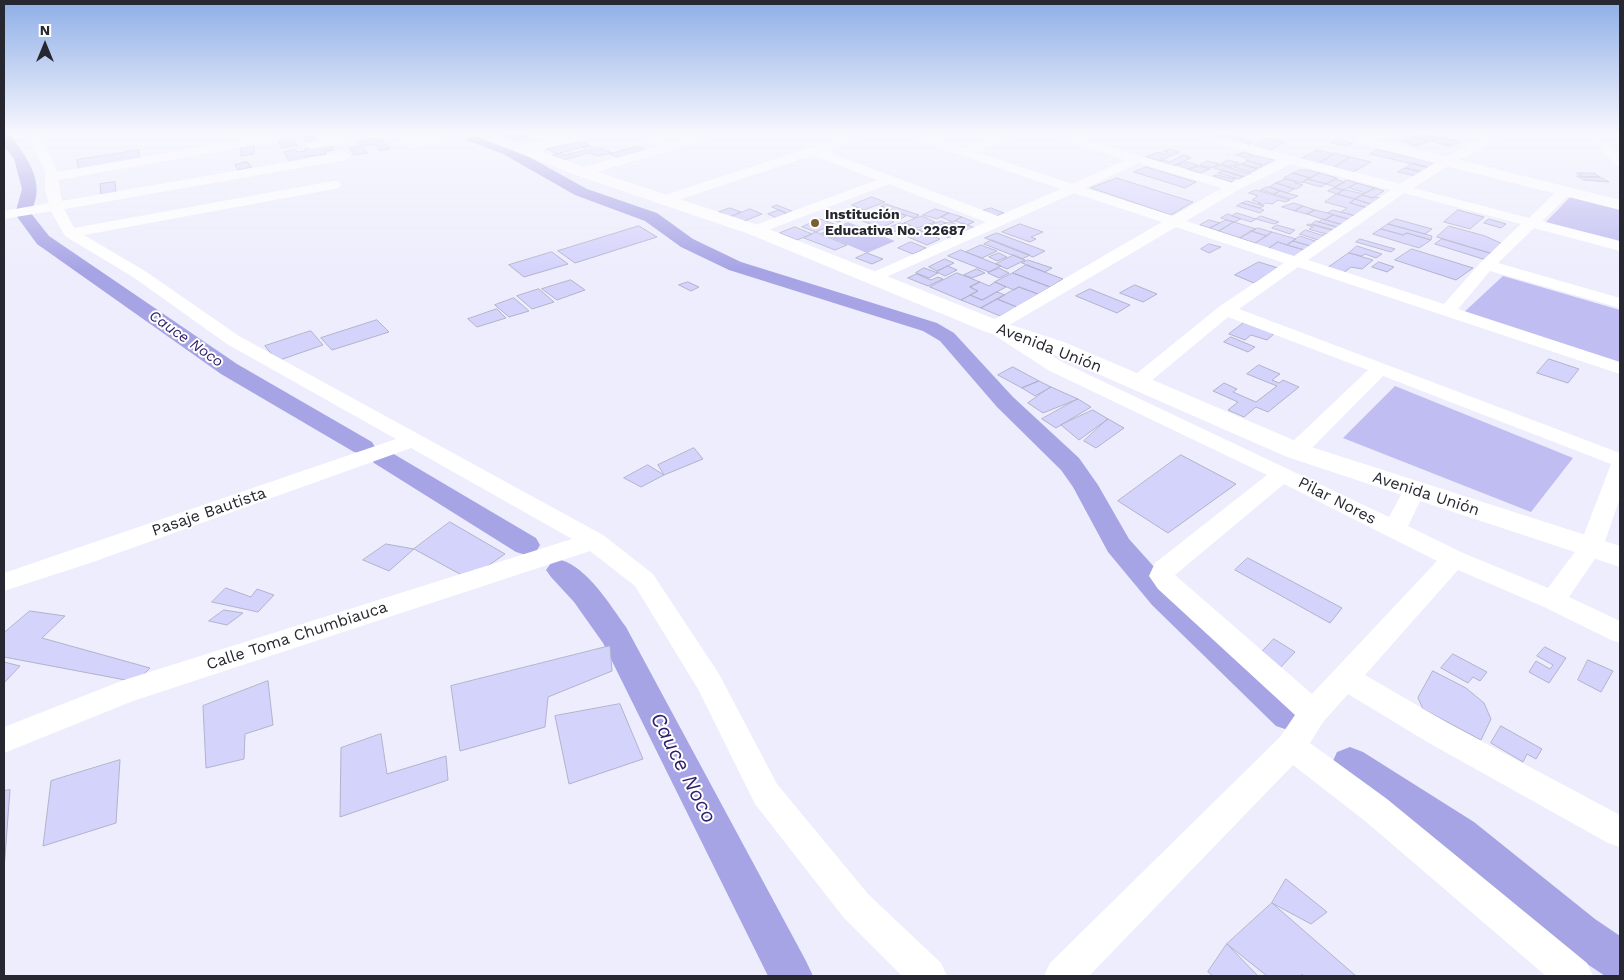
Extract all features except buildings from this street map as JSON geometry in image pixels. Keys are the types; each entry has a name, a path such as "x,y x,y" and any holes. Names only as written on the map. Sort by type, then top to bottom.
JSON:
{"street":[{"path":"4,215 55,181 67,179"},
{"path":"55,181 81,179"},
{"name":"Avenida Unión","path":"602,179 755,230 875,277 994,327 1056,348 1296,451 1620,557"},
{"path":"664,200 729,179"},
{"path":"885,179 997,221"},
{"path":"1045,179 1620,368"},
{"path":"875,277 1094,179"},
{"path":"1206,179 1234,187"},
{"path":"994,327 1251,179"},
{"path":"1361,179 1620,246"},
{"path":"1138,382 1226,310 1418,179"},
{"path":"1520,179 1620,205"},
{"path":"755,230 888,180"},
{"path":"55,181 59,214 70,233 139,274 233,340 594,541 644,580 709,682 766,794 856,906 928,976"},
{"path":"70,233 334,185"},
{"path":"1448,311 1487,264 1566,190"},
{"path":"1487,264 1620,304"},
{"path":"1226,310 1620,460"},
{"name":"Pilar Nores","path":"994,327 1055,366 1282,474 1454,559 1553,600 1620,633"},
{"path":"1296,451 1380,369"},
{"name":"Pasaje Bautista","path":"4,582 84,556 414,440"},
{"path":"1553,600 1591,547 1620,468"},
{"path":"1282,474 1164,569 1162,576 1167,583 1313,713"},
{"path":"1394,530 1414,491"},
{"name":"Calle Toma Chumbiauca","path":"4,740 124,692 594,541"},
{"path":"1063,976 1290,746 1313,713 1454,559"},
{"path":"1346,678 1440,734 1620,832"},
{"path":"1290,746 1376,810 1574,976"}],"shaded area":[{"path":"1572,195 1620,208 1620,242 1545,223"},
{"path":"848,222 895,241 867,253 820,233"},
{"path":"1503,276 1620,310 1620,367 1461,315"},
{"path":"1395,386 1573,458 1531,512 1343,438"}],"waterway":[{"name":"Cauce Noco","path":"24,209 30,189 27,179"},
{"path":"557,179 581,192 651,217 687,243 735,266 930,327 947,337 1005,402 1070,464 1085,485 1118,545 1163,597 1288,716"},
{"name":"Cauce Noco","path":"23,214 43,240 229,369 363,447"},
{"name":"Cauce Noco","path":"383,458 526,545"},
{"name":"Cauce Noco","path":"561,570 585,594 615,636 791,976"},
{"path":"1350,763 1460,835 1580,934 1620,961"}],"place":[{"name":"Institución Educativa No. 22687","path":"815,223"}]}
